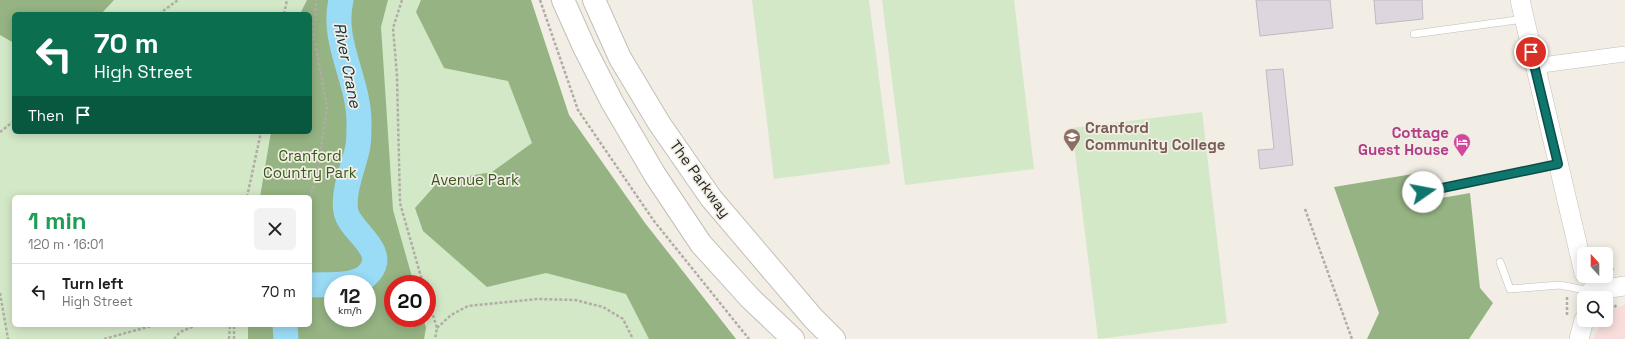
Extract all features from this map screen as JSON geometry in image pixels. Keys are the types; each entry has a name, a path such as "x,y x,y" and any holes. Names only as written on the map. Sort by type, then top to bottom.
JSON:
{"highway":[{"path":"563,0 584,47 612,102 667,194 701,244 750,298 793,339"},
{"name":"The Parkway","path":"594,0 624,64 659,123 711,198 813,318 834,339"}],"street":[{"path":"1520,0 1534,66 1578,247"},
{"path":"1534,66 1625,54"},
{"path":"1588,288 1622,295"},
{"path":"1576,319 1579,339"}],"lane":[{"path":"1414,34 1524,19"},
{"path":"1423,192 1558,164"},
{"path":"1500,262 1510,289 1560,285 1588,288"}],"path":[{"path":"162,12 178,0"},
{"path":"284,12 286,0"},
{"path":"311,195 318,169 327,107 314,37 316,0"},
{"path":"402,0 393,28 397,76 400,202 420,275"},
{"path":"540,0 578,110 654,221 749,339"},
{"path":"0,132 12,123"},
{"path":"247,195 261,134"},
{"path":"1305,209 1352,339"},
{"path":"1568,287 1576,319"},
{"path":"0,293 8,339"},
{"path":"1613,305 1622,295"},
{"path":"437,328 451,315 468,306 538,299 574,300 604,307 623,319 634,339"},
{"path":"435,339 437,328 436,325"},
{"path":"104,339 148,327"},
{"path":"174,339 180,332 192,327"},
{"path":"229,339 230,327"},
{"path":"234,327 234,339"}],"shaded area":[{"path":"1625,305 1625,339 1593,339 1599,327 1613,327 1613,311"}],"green space":[{"name":"Cranford Country Park","path":"0,0 334,0 310,195 12,195 12,327 276,327 277,339 0,339"},
{"path":"0,0 114,0 103,12 12,12 12,42 0,35"},
{"path":"307,0 388,0 381,27 393,210 411,275 384,275 384,327 426,327 424,339 248,339 248,327 312,327 312,195 260,195 271,134 312,134 312,12 301,12"},
{"name":"Avenue Park","path":"350,0 531,0 569,115 645,223 736,339 296,339 308,327 312,327 312,324 324,321 324,327 376,327 376,275 374,275"},
{"path":"421,0 531,0 569,115 645,223 736,339 649,339 626,294 546,273 487,287 423,231 415,208 439,181 492,172 532,143 508,81 444,68 416,12"},
{"path":"752,0 869,0 890,164 774,179"},
{"path":"882,0 1014,0 1034,169 905,185"},
{"path":"1202,112 1227,323 1098,339 1072,128"},
{"path":"1425,172 1413,203 1470,193 1480,288 1493,303 1469,339 1367,339 1379,313 1334,187"}],"building":[{"path":"1256,0 1330,0 1333,28 1260,36"},
{"path":"1374,0 1422,0 1423,19 1376,24"},
{"path":"1283,69 1293,165 1260,169 1258,150 1274,149 1266,70"}],"waterway":[{"name":"River Crane","path":"312,285 334,285 358,281 370,272 374,264 374,256 371,248 349,219 346,212 345,204 347,187 358,146 359,122 355,91 342,46 339,16 341,0"},
{"name":"River Crane","path":"285,327 286,339"}],"place":[{"name":"Cranford Community College","path":"1072,152"},
{"name":"Cottage Guest House","path":"1462,157"}],"route":[{"path":"1423,192 1558,164 1531,52"}]}
